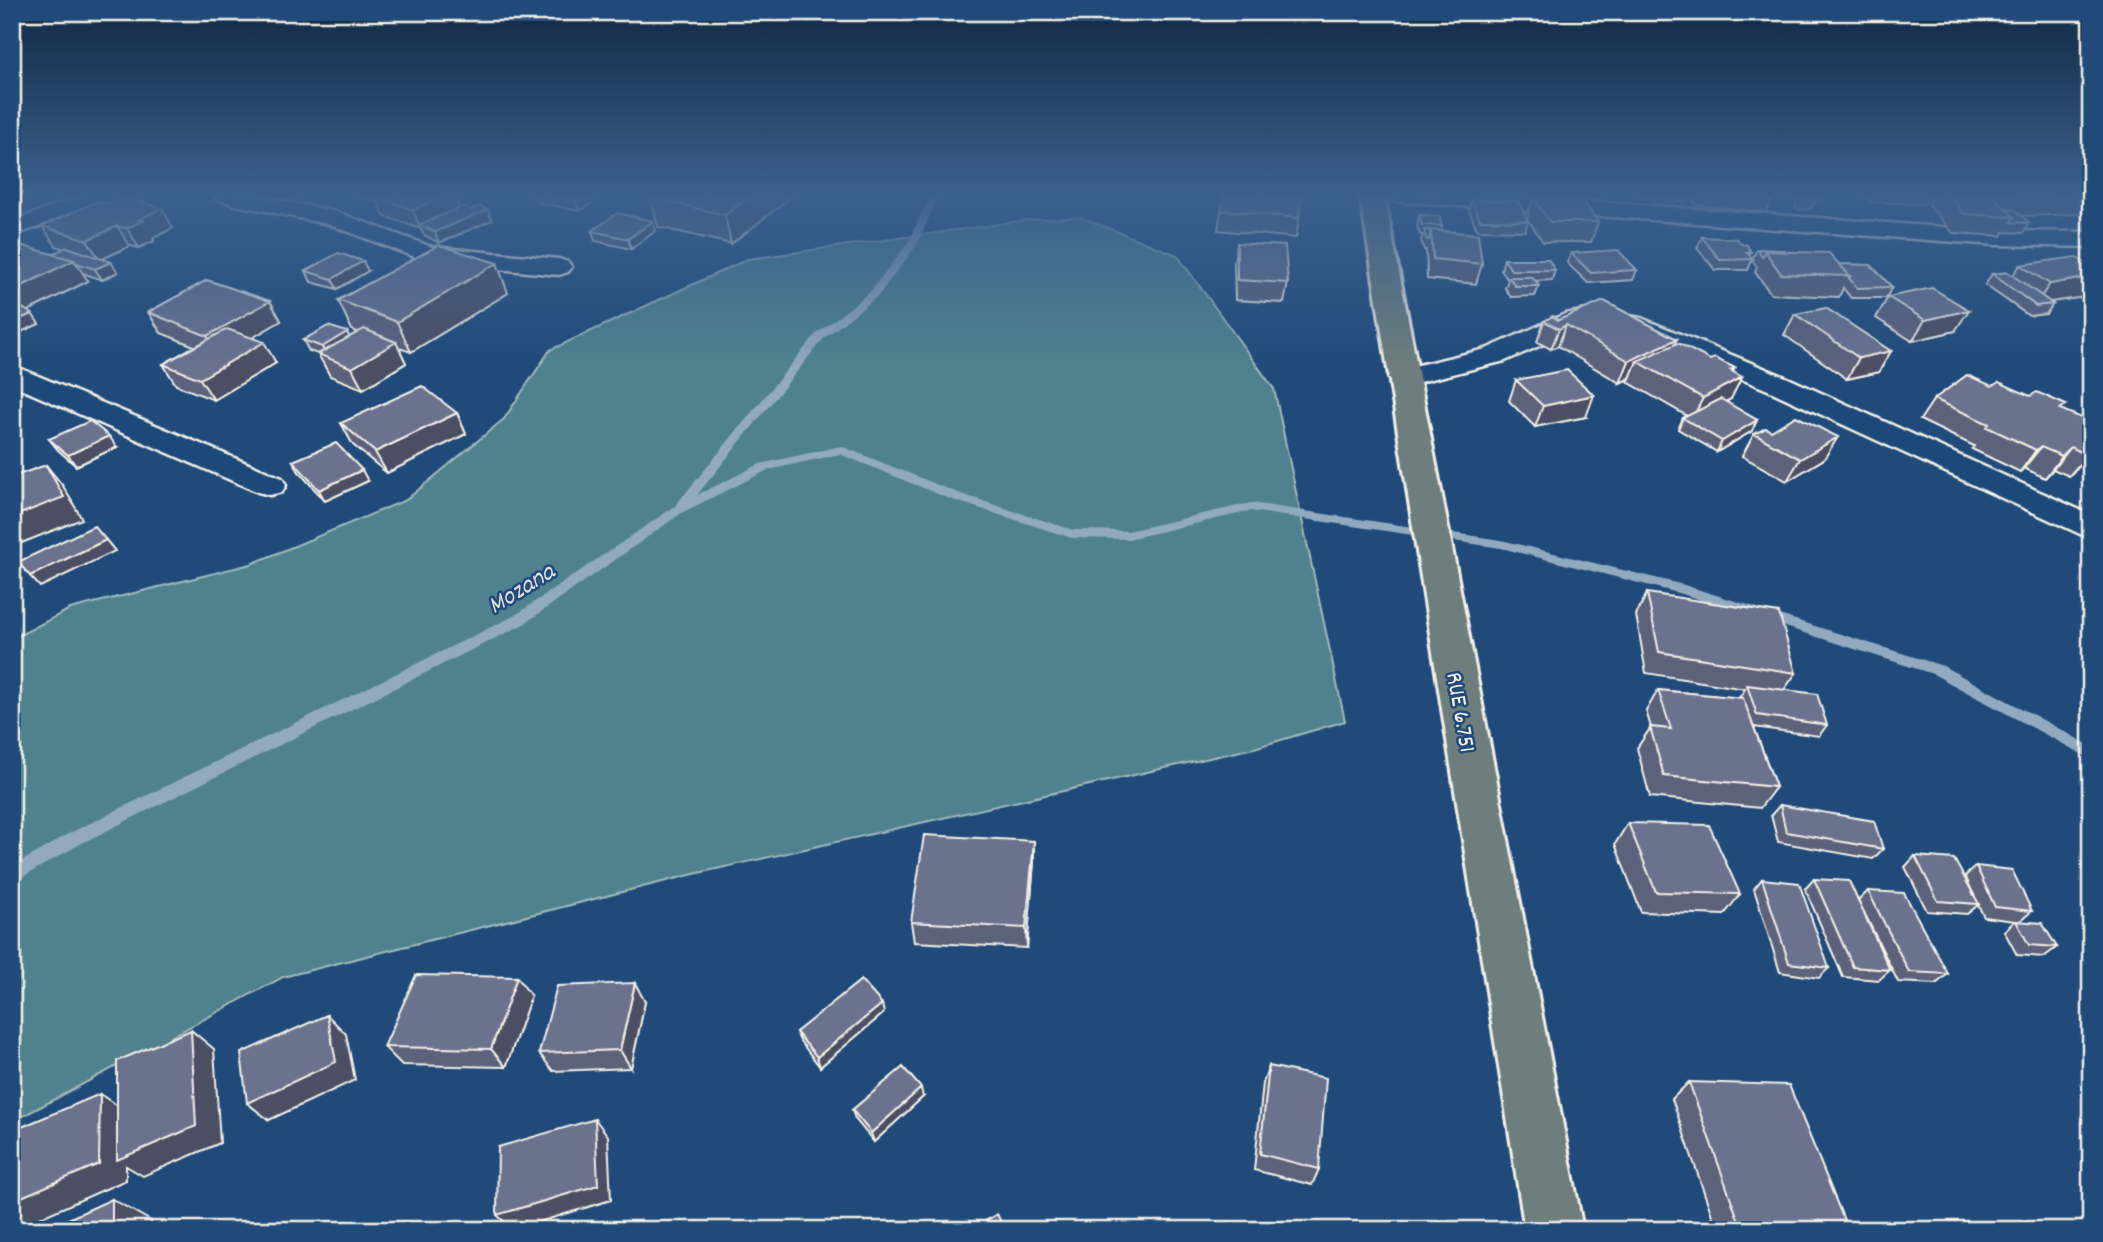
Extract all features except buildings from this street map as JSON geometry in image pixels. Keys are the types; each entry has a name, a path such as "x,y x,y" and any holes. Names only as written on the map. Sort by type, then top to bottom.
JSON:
{"main road":[{"name":"RUE 6.751","path":"1382,252 1554,1230"}],"street":[{"path":"423,252 559,267"},
{"path":"1403,377 1495,355 1575,320 1609,318 1631,324 1778,384 2091,528"},
{"path":"12,374 270,485"}],"green space":[{"path":"798,252 1169,252 1177,255 1274,389 1345,721 1254,748 694,874 283,977 12,1122 12,639 70,609 251,564 406,500 504,419 550,350 748,259"}],"waterway":[{"name":"Mozana","path":"679,509 820,336 874,294 907,252"},
{"path":"679,509 764,467 841,450 954,496 1072,534 1128,535 1251,507 1501,544 1684,590 1938,670 2091,753"},
{"name":"Mozana","path":"12,876 76,838 519,620 679,509"}]}
